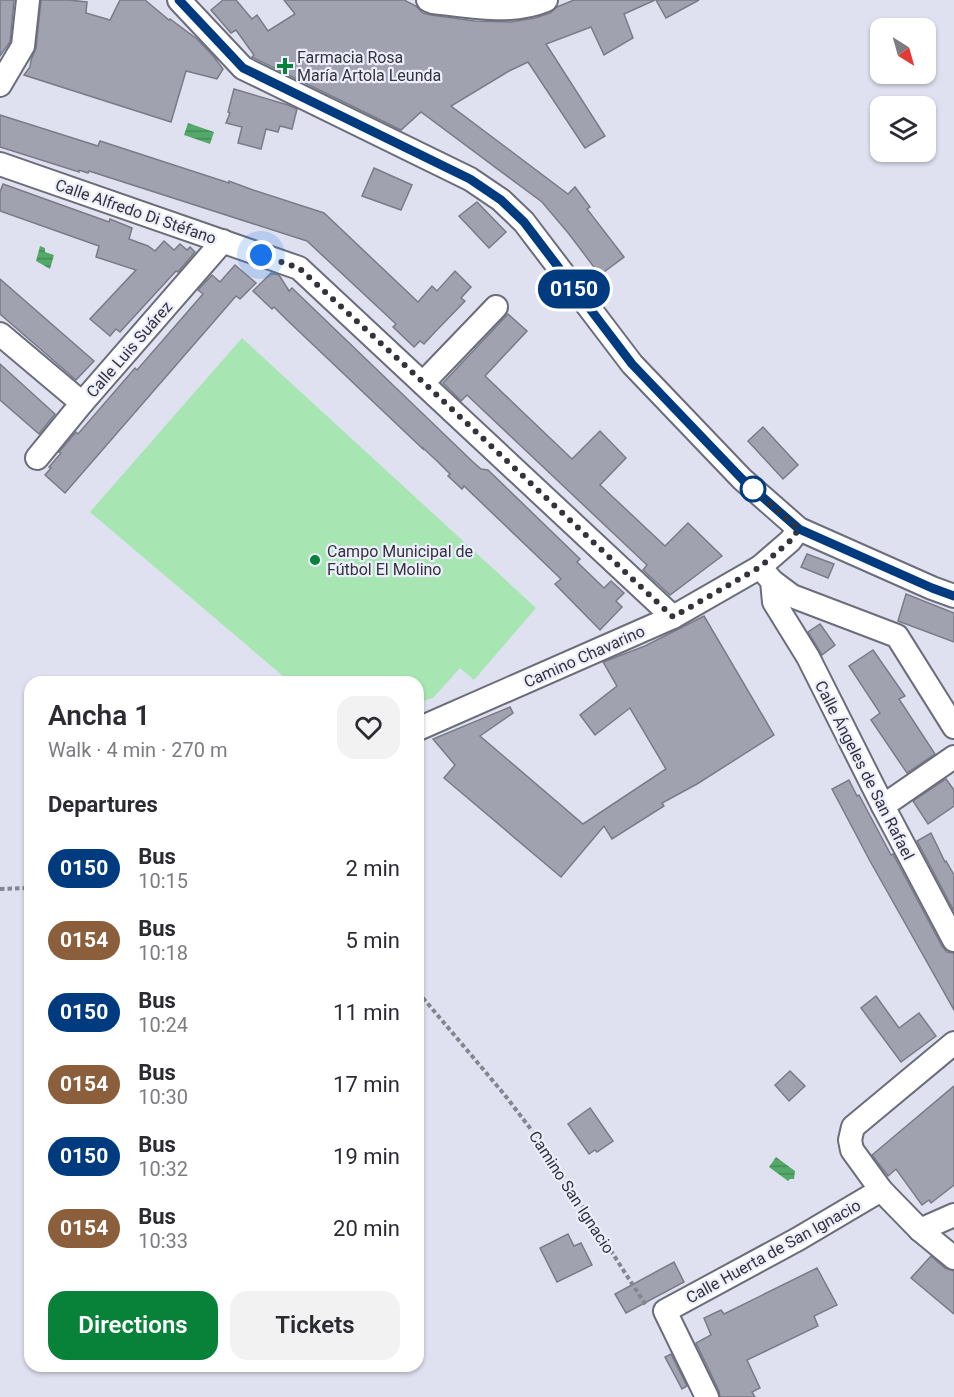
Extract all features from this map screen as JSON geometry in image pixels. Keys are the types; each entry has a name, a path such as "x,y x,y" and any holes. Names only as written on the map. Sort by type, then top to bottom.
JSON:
{"street":[{"path":"0,85 23,46 28,0"},
{"path":"428,0 505,9 534,5 546,0"},
{"path":"188,3 243,68 470,179 501,200 524,222 632,364 742,479 799,529 954,596"},
{"name":"Calle Alfredo Di Stéfano","path":"0,164 299,268 673,617"},
{"name":"Calle Luis Suárez","path":"37,458 223,241"},
{"path":"423,382 496,307"},
{"path":"0,334 82,404"},
{"name":"Camino Chavarino","path":"424,726 673,617 768,584 790,541 799,529"},
{"path":"768,584 897,636 954,727"},
{"name":"Calle Ángeles de San Rafael","path":"768,584 954,940"},
{"path":"883,806 954,757"},
{"path":"954,1043 853,1127 850,1140 852,1150 881,1190 920,1230 954,1258"},
{"name":"Calle Huerta de San Ignacio","path":"665,1311 798,1239 881,1190"},
{"path":"920,1230 954,1215"},
{"path":"665,1311 707,1397"}],"path":[{"path":"0,889 24,888"},
{"name":"Camino San Ignacio","path":"424,999 504,1094 543,1145 647,1308 665,1311"}],"shaded area":[{"path":"188,123 214,132 210,144 184,135"},
{"path":"40,246 45,248 45,252 54,255 50,269 36,261"},
{"name":"Campo Municipal de Fútbol El Molino","path":"242,338 536,608 474,680 460,668 433,698 424,701 424,676 283,676 90,512"},
{"path":"776,1157 795,1171 794,1179 788,1181 769,1167"}],"building":[{"path":"0,0 14,0 10,42 0,56"},
{"path":"41,0 87,2 86,13 110,20 120,0 145,0 197,39 223,69 217,79 186,71 171,122 24,75 30,67 36,48"},
{"path":"223,0 236,0 252,19 257,15 268,31 295,14 284,0 404,0 416,6 423,13 431,15 475,21 511,22 550,13 557,7 574,0 655,0 624,14 633,38 604,55 591,27 546,44 605,136 585,148 528,62 451,106 568,194 575,187 590,207 587,209 624,257 600,275 542,202 421,112 401,130 252,57 254,55 236,30 231,33 211,10"},
{"path":"656,0 699,0 666,18"},
{"path":"234,89 297,109 292,129 280,126 278,132 266,129 261,149 238,143 242,127 226,123"},
{"path":"0,115 98,146 100,141 324,213 418,302 432,286 437,291 455,271 471,287 461,298 465,301 424,344 420,341 414,347 393,327 396,324 307,241 89,171 88,173 79,170 79,172 0,147"},
{"path":"374,168 412,185 401,210 362,196"},
{"path":"3,184 132,228 129,239 155,251 164,241 174,250 180,244 187,250 190,247 195,252 120,332 116,329 110,336 90,319 136,270 96,257 99,246 0,211 0,192"},
{"path":"477,202 506,232 489,248 459,216"},
{"path":"235,265 256,283 240,299 236,296 65,493 45,475 61,453 59,452 76,432 78,434 135,368 137,370 203,294 198,290 212,275 220,282"},
{"path":"271,273 279,275 289,291 292,288 473,462 481,469 488,470 580,559 577,562 604,588 611,581 624,593 616,601 622,607 600,630 555,584 561,579 464,486 462,489 448,476 450,474 437,461 274,307 272,309 253,291"},
{"path":"0,279 94,361 76,380 0,314"},
{"path":"508,314 527,331 485,376 572,459 600,431 626,458 600,485 665,546 688,523 722,556 670,595 643,570 647,565 467,395 461,401 443,383"},
{"path":"0,364 55,414 39,434 0,400"},
{"path":"763,427 798,465 783,479 748,441"},
{"path":"807,554 834,564 828,578 801,567"},
{"path":"906,594 954,613 954,642 898,621"},
{"path":"704,616 774,735 697,784 662,803 664,806 612,839 604,826 561,877 444,778 455,765 433,739 510,707 513,713 480,736 583,824 666,769 630,708 595,735 580,715 617,686 603,662 645,646"},
{"path":"820,624 835,645 822,655 808,632"},
{"path":"873,650 905,696 899,699 935,754 907,773 871,720 880,713 849,666"},
{"path":"946,779 954,790 954,806 928,824 913,801"},
{"path":"849,780 891,855 893,854 942,946 947,952 954,953 954,1010 832,789"},
{"path":"931,833 954,875 954,911 917,841"},
{"path":"876,996 899,1028 919,1013 936,1036 901,1062 861,1008"},
{"path":"790,1071 805,1086 789,1101 775,1085"},
{"path":"954,1086 954,1185 931,1203 929,1200 922,1205 896,1169 888,1176 872,1155"},
{"path":"590,1108 613,1141 597,1152 595,1150 589,1154 568,1124"},
{"path":"568,1234 574,1246 581,1243 592,1265 557,1282 540,1248"},
{"path":"931,1256 945,1268 954,1271 954,1314 911,1278"},
{"path":"674,1262 684,1282 626,1313 615,1294"},
{"path":"817,1268 837,1305 814,1316 818,1326 747,1360 760,1388 752,1392 755,1397 720,1397 696,1343 711,1335 704,1318 721,1310 724,1314"},
{"path":"671,1354 687,1386 682,1389 665,1357"}],"bus line":[{"name":"0150","path":"179,0 243,68 470,179 501,200 524,222 632,364 742,479 799,529 954,596"}],"place":[{"name":"Farmacia Rosa María Artola Leunda","path":"285,66"},
{"name":"Campo Municipal de Fútbol El Molino","path":"315,560"}],"route":[{"path":"261,255 299,268 673,617 760,567 790,541 799,529 753,489"}]}
